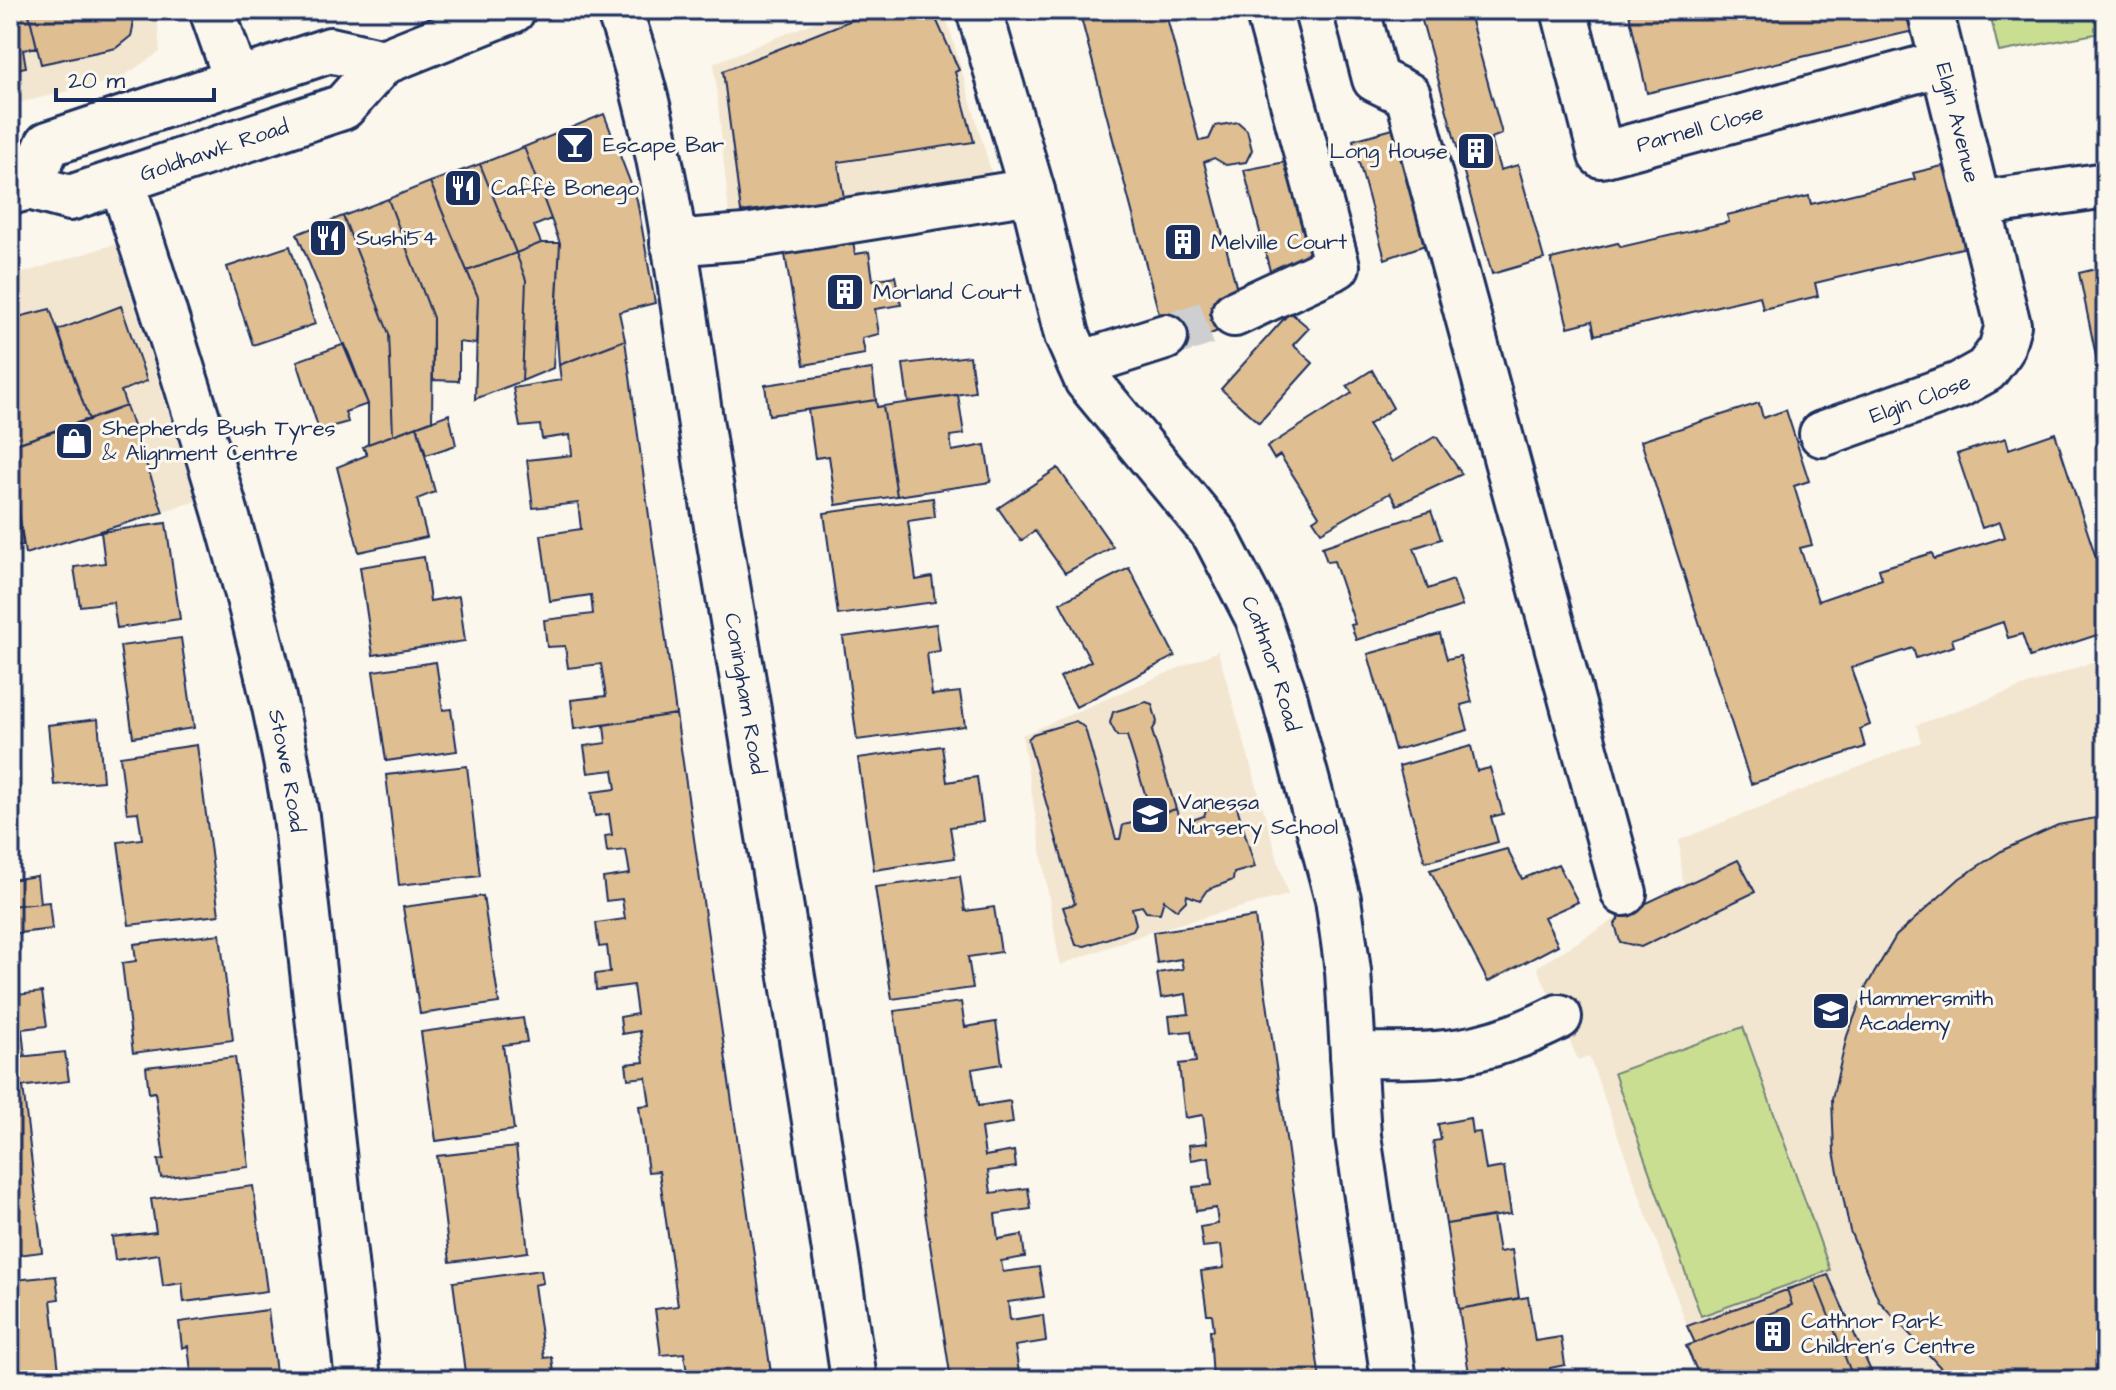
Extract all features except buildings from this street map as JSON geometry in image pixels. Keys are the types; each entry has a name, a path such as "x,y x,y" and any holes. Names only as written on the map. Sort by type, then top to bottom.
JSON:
{"street":[{"path":"212,10 237,81"},
{"name":"Goldhawk Road","path":"383,62 330,50 48,144 19,189 70,198 343,107 383,62 513,10"},
{"name":"Coningham Road","path":"619,10 656,140 816,1116 854,1380"},
{"name":"Cathnor Road","path":"979,10 1032,191 1067,335 1087,380 1215,535 1258,618 1282,688 1338,899 1348,971 1358,1136 1394,1380"},
{"path":"1234,314 1337,266 1268,10"},
{"path":"1357,10 1375,79 1408,95 1624,893"},
{"name":"Parnell Close","path":"1564,10 1601,155 1943,63"},
{"name":"Elgin Avenue","path":"1930,10 1978,204 2106,185"},
{"name":"Stowe Road","path":"122,182 222,491 281,726 296,816 358,1380"},
{"path":"673,243 745,237 1032,191"},
{"name":"Elgin Close","path":"1822,434 1959,385 1986,370 2001,350 2008,325 1978,204"},
{"path":"1080,364 1165,337"},
{"path":"1353,1055 1451,1055 1516,1039 1559,1017"}],"shaded area":[{"path":"10,10 157,10 160,52 119,79 10,105"},
{"path":"844,10 944,10 1005,219 733,256 714,63"},
{"path":"115,244 197,501 10,556 10,277"},
{"name":"Vanessa Nursery School","path":"1218,651 1288,895 1153,931 1060,965 1022,735"},
{"name":"Hammersmith Academy","path":"2106,657 2106,1380 1875,1380 1827,1275 1687,1326 1589,1056 1578,1060 1537,967 1621,915 1683,886 1679,840 1921,742 1916,725"}],"green space":[{"path":"1989,10 2106,10 2106,32 1999,52"},
{"path":"1743,1027 1830,1270 1701,1316 1614,1073"}],"tunnel":[{"path":"1165,337 1234,314"}],"place":[{"name":"Escape Bar","path":"575,145"},
{"name":"Long House","path":"1476,151"},
{"name":"Caffè Bonego","path":"463,188"},
{"name":"Sushi54","path":"328,238"},
{"name":"Melville Court","path":"1183,242"},
{"name":"Morland Court","path":"845,292"},
{"name":"Shepherds Bush Tyres & Alignment Centre","path":"74,441"},
{"name":"Vanessa Nursery School","path":"1150,815"},
{"name":"Hammersmith Academy","path":"1831,1011"},
{"name":"Cathnor Park Children's Centre","path":"1773,1334"}]}
